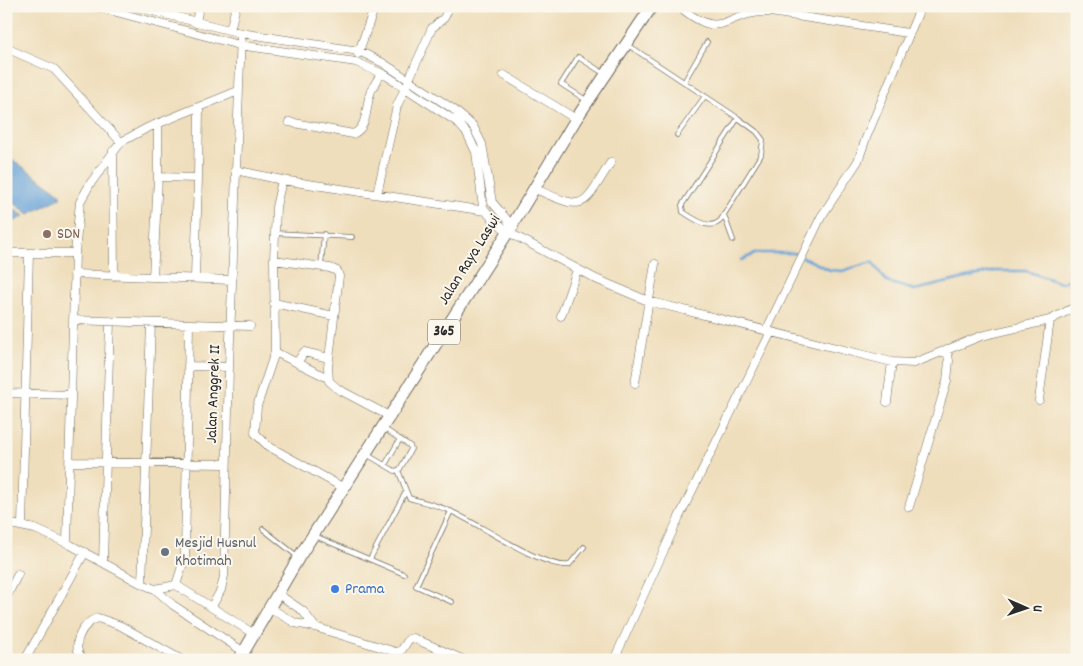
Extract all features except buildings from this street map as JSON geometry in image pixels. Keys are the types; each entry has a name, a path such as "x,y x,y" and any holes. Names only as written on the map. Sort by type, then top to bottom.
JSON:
{"main road":[{"name":"Jalan Raya Laswi","path":"241,656 299,557 513,231 533,188 576,119 652,6"}],"street":[{"path":"94,6 239,44 356,62 381,74 405,87 457,122 472,140 476,152 481,198 486,211"},
{"path":"133,6 241,33 359,51 409,79 453,108 476,130 484,150 492,202 513,231"},
{"path":"196,23 199,6"},
{"path":"230,30 236,6"},
{"path":"356,62 375,6"},
{"path":"679,6 694,18 710,26 719,25 750,14 770,12 908,33"},
{"path":"614,660 679,517 769,331 821,217 858,161 908,33 921,6"},
{"path":"377,194 392,121 405,87 432,28 444,18 447,12"},
{"name":"Jalan Anggrek II","path":"212,606 222,590 224,576 228,367 239,44 241,33"},
{"path":"6,48 54,69 121,142"},
{"path":"289,122 353,134 358,132 362,127 371,92 381,74"},
{"path":"504,75 576,119"},
{"path":"67,543 74,274 80,202 90,184 121,142 158,123 238,91"},
{"path":"195,278 199,108"},
{"path":"154,277 158,123"},
{"path":"113,151 114,276"},
{"path":"533,188 569,203 579,203 588,198 611,162"},
{"path":"235,170 282,180 486,211 513,231 577,270 648,301 856,355 892,362 914,363 981,336 1050,320 1077,306"},
{"path":"158,177 198,178"},
{"path":"282,180 276,207 274,232 274,352 257,406 256,433 268,446 344,488"},
{"path":"6,253 75,253"},
{"path":"22,526 29,253"},
{"path":"274,260 334,269 340,276 328,378"},
{"path":"635,383 655,264"},
{"path":"561,316 577,270"},
{"path":"74,274 232,280"},
{"path":"274,302 334,316"},
{"path":"73,320 250,326"},
{"path":"1039,400 1050,320"},
{"path":"103,562 110,321"},
{"path":"142,584 152,322"},
{"path":"176,585 185,557 189,324"},
{"path":"909,507 947,381 949,361 947,349"},
{"path":"274,352 328,378 338,389 391,417"},
{"path":"297,363 304,352 329,358"},
{"path":"887,402 892,362"},
{"path":"188,366 228,367"},
{"path":"6,393 71,395"},
{"path":"70,462 226,464"},
{"path":"6,523 22,526 67,543 142,584 156,589 173,605 241,656"},
{"path":"25,660 85,552"},
{"path":"6,598 18,574"},
{"path":"156,589 176,585 254,634"},
{"path":"278,594 303,611 315,627"},
{"path":"270,608 295,623 315,627 398,652 413,638 464,660"},
{"path":"84,660 78,653 77,644 87,625 98,618 121,626 182,660"}],"lane":[{"path":"684,82 707,42"},
{"path":"627,45 738,118 759,134 764,146 758,161 718,223 709,225 684,212 682,206 738,118"},
{"path":"588,101 561,84 578,57 606,75"},
{"path":"677,135 705,96"},
{"path":"724,215 733,240"},
{"path":"274,232 352,236"},
{"path":"321,266 324,234"},
{"path":"383,428 408,443 411,449 398,470"},
{"path":"384,465 400,439"},
{"path":"366,454 384,465 398,470 409,498 451,511 485,531 555,565 569,565 584,547"},
{"path":"370,559 406,491"},
{"path":"451,511 416,586 452,602"},
{"path":"263,529 299,557"},
{"path":"313,535 404,574"}],"water":[{"path":"6,155 61,194 60,198 29,214 6,197"},
{"path":"6,204 24,216 6,226"}],"waterway":[{"path":"741,260 757,253 794,253 830,270 842,271 872,262 887,282 915,290 995,271 1026,271 1061,283 1077,275"}],"place":[{"name":"SDN","path":"47,234"},
{"name":"Mesjid Husnul Khotimah","path":"165,552"},
{"name":"Prama","path":"335,589"}]}
